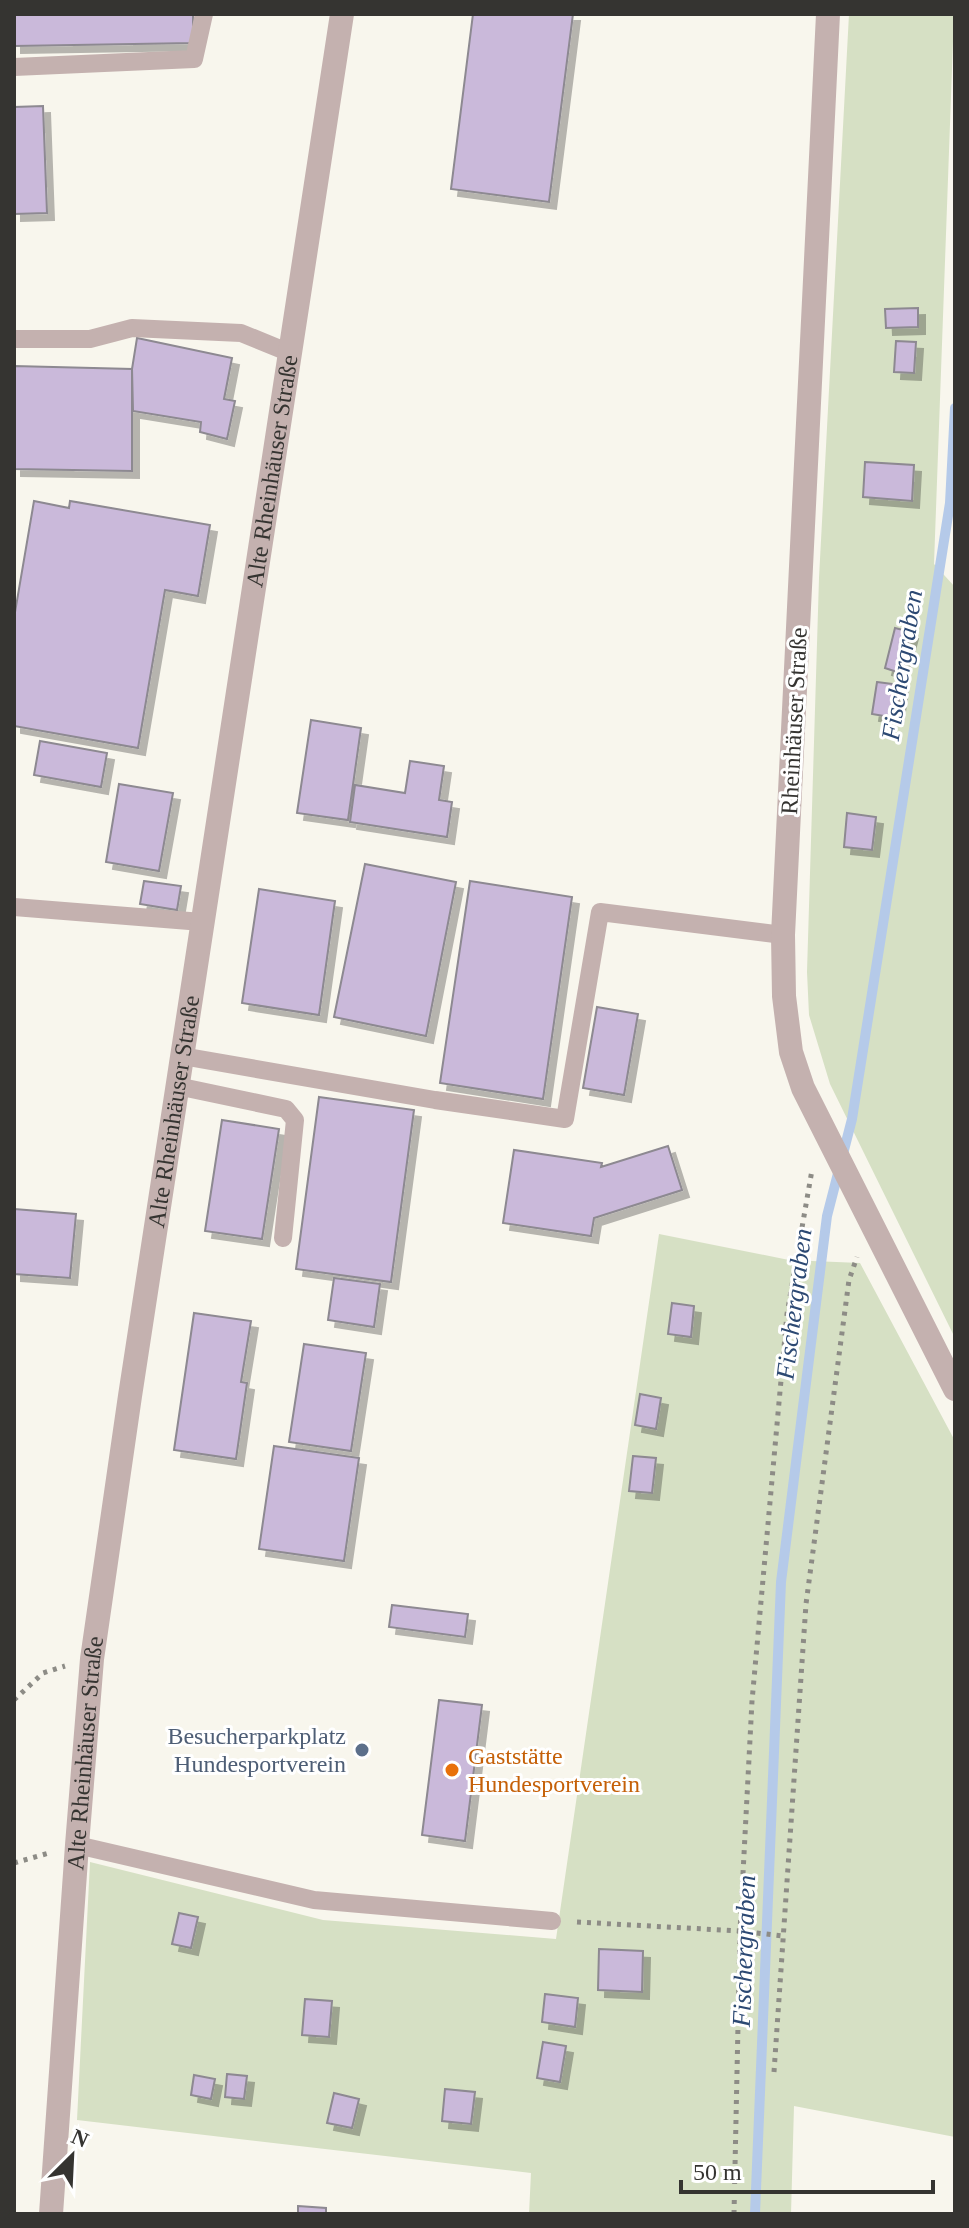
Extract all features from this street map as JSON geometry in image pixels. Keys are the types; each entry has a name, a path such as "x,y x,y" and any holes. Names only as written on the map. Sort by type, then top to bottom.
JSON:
{"street":[{"name":"Alte Rheinhäuser Straße","path":"51,2214 92,1659 342,14"},
{"name":"Rheinhäuser Straße","path":"828,14 783,935 784,996 791,1052 803,1088 955,1389"}],"lane":[{"path":"14,67 194,59 204,14"},
{"path":"14,339 90,339 132,328 241,333 290,353"},
{"path":"14,907 202,922"},
{"path":"182,1056 565,1119 600,912 783,935"},
{"path":"177,1086 286,1109 295,1120 283,1238"},
{"path":"77,1845 314,1900 552,1921"}],"path":[{"path":"734,2214 740,1931 752,1701 785,1329 825,1134"},
{"path":"774,2072 806,1604 849,1280 865,1214"},
{"path":"14,1700 43,1673 92,1659"},
{"path":"552,1921 783,1936"}],"green space":[{"path":"849,14 954,14 934,564 955,587 955,1338 830,1084 809,1015 807,972 819,578"},
{"path":"659,1234 789,1260 860,1263 955,1441 955,2137 794,2106 791,2214 529,2214 531,2173 77,2120 90,1862 323,1920 556,1939"}],"building":[{"path":"14,14 193,14 193,43 14,46"},
{"path":"473,14 573,14 549,202 451,189"},
{"path":"43,106 47,213 14,214 14,107"},
{"path":"918,308 918,327 886,328 885,309"},
{"path":"137,338 232,358 224,399 235,401 227,439 200,432 201,422 133,411 132,369"},
{"path":"896,341 916,342 914,373 894,372"},
{"path":"14,366 132,369 132,471 14,469"},
{"path":"865,462 914,465 912,501 863,497"},
{"path":"34,501 69,508 70,501 210,525 198,596 165,590 138,748 14,726 14,618"},
{"path":"895,628 911,632 900,673 885,668"},
{"path":"877,682 901,685 896,718 872,714"},
{"path":"311,720 361,728 348,820 297,813"},
{"path":"40,741 107,753 101,787 34,775"},
{"path":"410,761 444,766 439,800 452,802 447,837 350,822 355,785 405,793"},
{"path":"119,784 173,793 159,871 106,862"},
{"path":"847,813 876,817 872,850 844,847"},
{"path":"365,864 456,882 426,1036 334,1017"},
{"path":"144,881 181,886 177,910 140,904"},
{"path":"470,881 572,897 543,1099 440,1083"},
{"path":"259,889 335,901 319,1015 242,1003"},
{"path":"597,1007 638,1014 624,1095 583,1088"},
{"path":"319,1097 414,1110 391,1282 296,1269"},
{"path":"222,1120 279,1129 262,1239 205,1231"},
{"path":"668,1146 682,1190 594,1218 591,1236 503,1223 514,1150 602,1163 601,1167"},
{"path":"14,1209 76,1214 70,1278 14,1274"},
{"path":"334,1278 380,1284 374,1327 328,1320"},
{"path":"672,1303 694,1306 691,1337 668,1334"},
{"path":"194,1313 251,1321 241,1382 247,1383 236,1459 174,1450"},
{"path":"304,1344 366,1353 351,1451 289,1442"},
{"path":"640,1394 661,1398 656,1429 635,1425"},
{"path":"274,1446 359,1458 344,1561 259,1549"},
{"path":"633,1456 656,1458 652,1493 629,1491"},
{"path":"392,1605 468,1614 465,1637 389,1627"},
{"name":"Gaststätte Hundesportverein","path":"439,1700 482,1705 465,1841 422,1835"},
{"path":"179,1913 198,1917 191,1948 172,1944"},
{"path":"599,1949 643,1951 642,1992 598,1990"},
{"path":"545,1994 578,1998 575,2027 542,2022"},
{"path":"305,1999 332,2001 329,2037 302,2035"},
{"path":"543,2042 566,2046 560,2082 537,2078"},
{"path":"227,2074 247,2076 244,2099 225,2097"},
{"path":"194,2075 215,2079 211,2099 191,2095"},
{"path":"445,2089 475,2092 471,2124 442,2121"},
{"path":"334,2093 359,2099 352,2128 327,2123"},
{"path":"298,2206 326,2208 326,2214 298,2214"}],"waterway":[{"name":"Fischergraben","path":"755,2214 781,1582 827,1216 852,1119 950,503 955,408"}],"place":[{"name":"Besucherparkplatz Hundesportverein","path":"362,1750"},
{"name":"Gaststätte Hundesportverein","path":"452,1770"}]}
